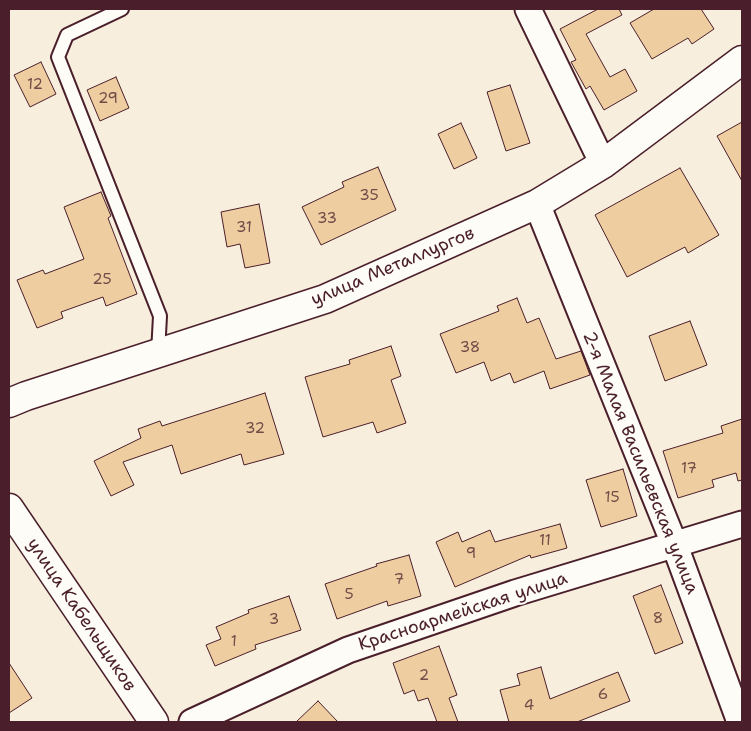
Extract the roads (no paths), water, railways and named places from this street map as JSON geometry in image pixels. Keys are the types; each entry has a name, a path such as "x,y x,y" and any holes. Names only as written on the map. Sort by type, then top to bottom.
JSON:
{"main road":[{"name":"улица Металлургов","path":"9,402 325,299 537,204 603,164 742,60"},
{"name":"улица Кабельщиков","path":"9,508 154,722"}],"street":[{"path":"528,9 603,164"},
{"name":"2-я Малая Васильевская улица","path":"537,204 675,546 740,722"},
{"name":"Красноармейская улица","path":"192,722 348,650 514,593 675,546 742,524"}],"lane":[{"path":"122,9 67,35 58,57 160,316 158,353"}]}
